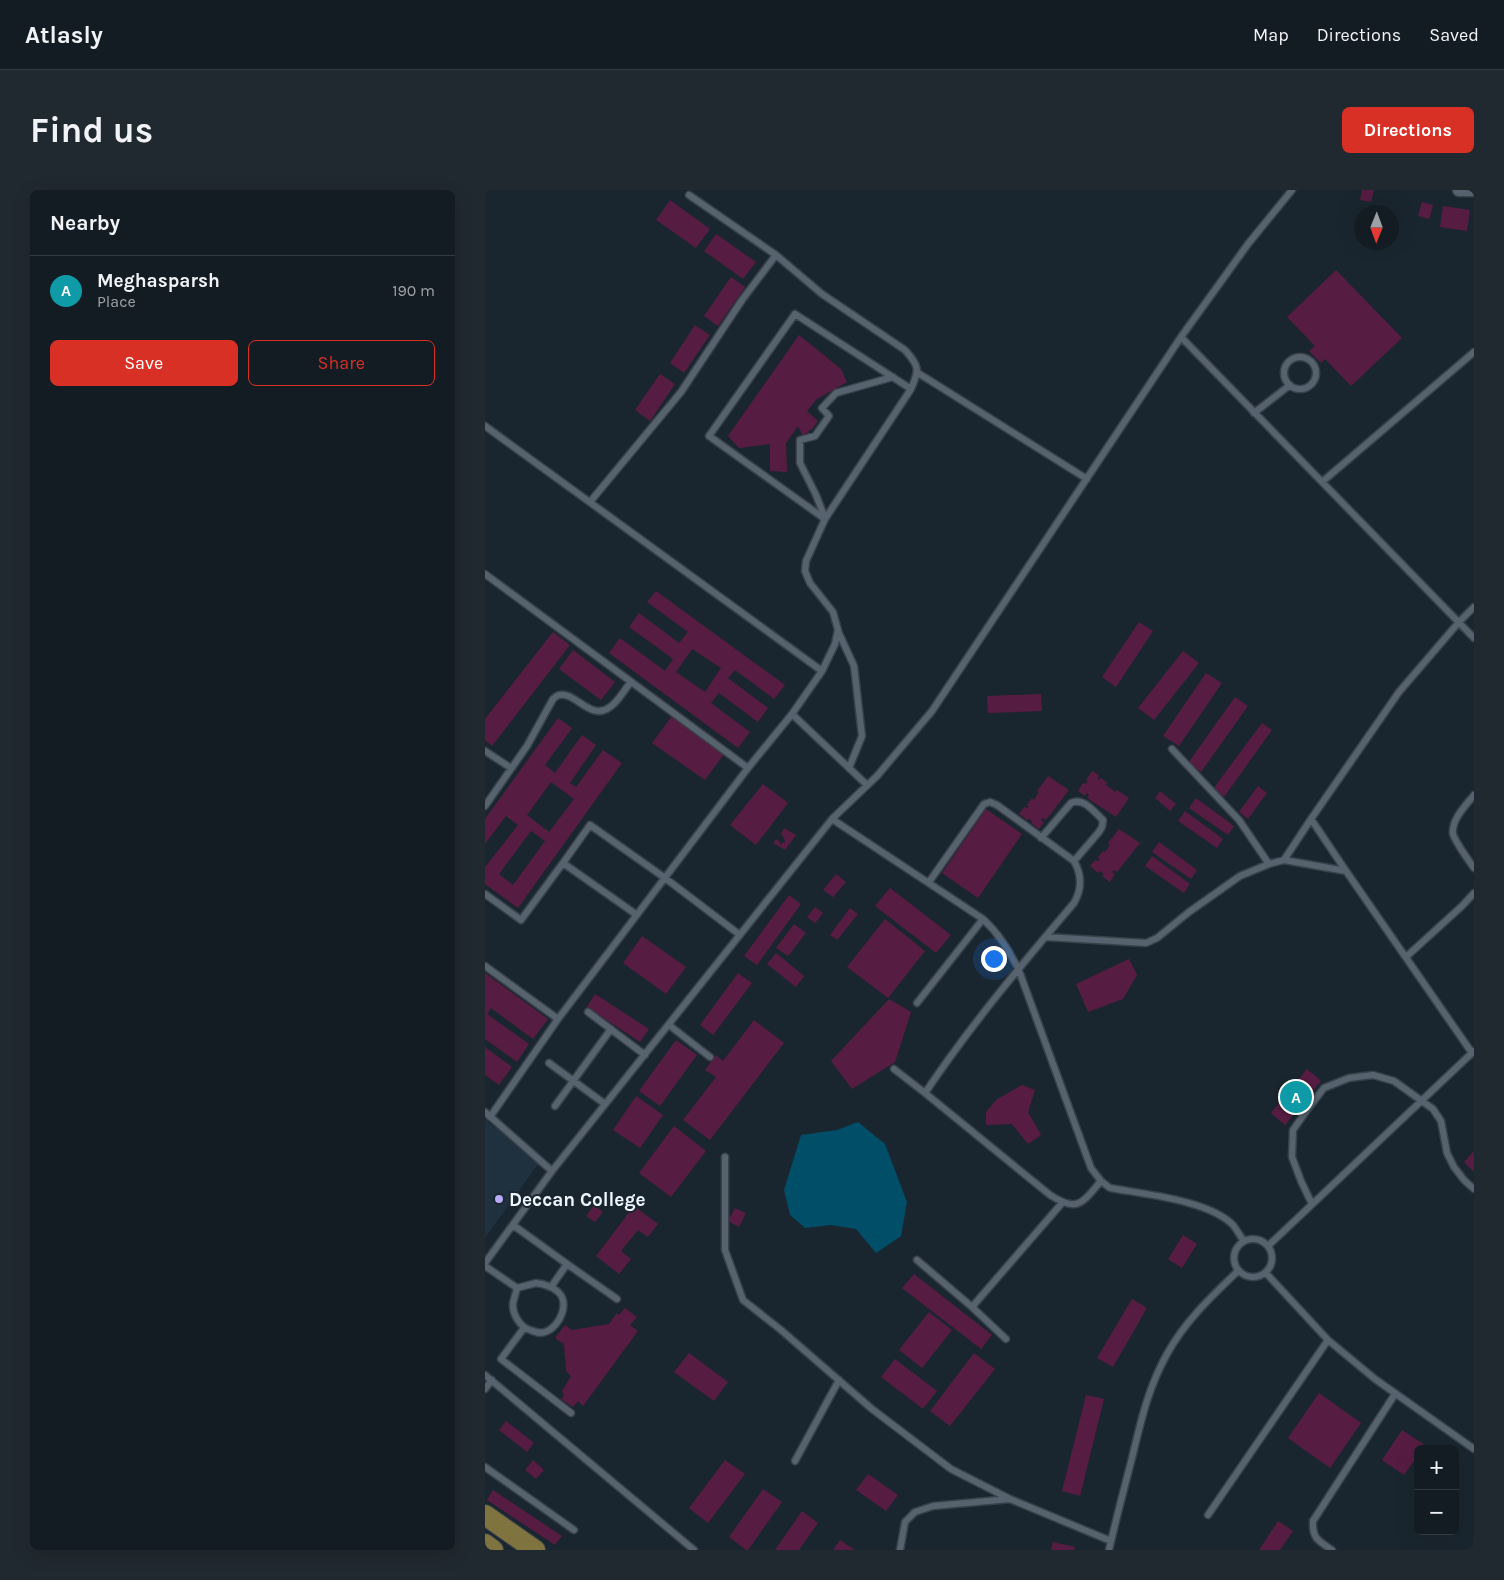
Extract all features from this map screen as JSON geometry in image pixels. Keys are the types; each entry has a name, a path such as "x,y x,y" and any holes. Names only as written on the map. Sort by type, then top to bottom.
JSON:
{"main road":[{"path":"485,1515 535,1550"},
{"path":"485,1544 493,1550"}],"street":[{"path":"1459,190 1474,190"}],"lane":[{"path":"517,1288 485,1265 513,1225 552,1171 832,819 877,776 932,711 1181,337 1248,244 1292,190"},
{"path":"689,194 775,255 822,294 905,350 914,360 918,373 911,389 825,519 806,560 805,571 810,583 833,612 838,630 854,666 862,736 849,768"},
{"path":"590,502 681,392 775,255"},
{"path":"825,519 709,436 795,314 911,389"},
{"path":"1181,337 1474,638"},
{"path":"1322,482 1474,352"},
{"path":"1304,358 1313,363 1316,373 1309,386 1299,389 1290,385 1285,376 1289,362 1294,359 1304,358"},
{"path":"918,373 1087,479"},
{"path":"825,519 800,463 800,440 815,436 829,416 822,408 836,393 893,377"},
{"path":"1254,413 1290,385"},
{"path":"485,426 821,671"},
{"path":"485,574 748,768"},
{"path":"1284,860 1399,692 1474,607"},
{"path":"552,1171 488,1114 748,768 792,714 821,671 835,644 838,630"},
{"path":"485,806 527,746 553,699 559,695 565,695 593,710 604,711 612,706 631,682"},
{"path":"792,714 867,785"},
{"path":"1172,750 1239,820 1269,864"},
{"path":"485,751 511,768"},
{"path":"1474,795 1458,816 1453,834 1474,868"},
{"path":"1041,838 1071,803 1077,800 1083,802 1103,820 1102,827 1074,861"},
{"path":"925,1093 1018,968 1074,903 1081,885 1078,868 1074,861 997,804 990,802 983,804 929,882"},
{"path":"832,819 983,919 1002,939 1018,968 1091,1168 1101,1181 1110,1188 1188,1203 1205,1209 1232,1224 1244,1241"},
{"path":"1268,1246 1473,1052 1405,957 1311,819"},
{"path":"485,894 521,920 590,825 665,878 740,935"},
{"path":"1045,937 1146,943 1157,938 1189,912 1241,876 1269,864 1284,860 1346,871"},
{"path":"563,863 637,915"},
{"path":"1405,957 1474,893"},
{"path":"917,1003 983,919"},
{"path":"485,966 558,1019"},
{"path":"588,1012 645,1055"},
{"path":"669,1025 710,1057"},
{"path":"555,1106 611,1029"},
{"path":"549,1063 605,1104"},
{"path":"894,1069 1050,1196 1062,1203 1072,1205 1083,1202 1101,1181"},
{"path":"1313,1204 1301,1181 1293,1157 1293,1130 1325,1088 1349,1078 1373,1075 1394,1081 1433,1109 1441,1121 1447,1153 1453,1167 1474,1189"},
{"path":"725,1157 725,1250 743,1300 781,1330 872,1409 951,1469 1010,1499 1111,1541"},
{"path":"972,1307 1062,1203"},
{"path":"513,1225 617,1299"},
{"path":"1251,1239 1259,1240 1268,1246 1272,1252 1273,1260 1271,1267 1259,1277 1244,1275 1235,1264 1236,1249 1244,1241 1251,1239"},
{"path":"917,1260 1007,1339"},
{"path":"551,1287 567,1264"},
{"path":"1109,1550 1147,1398 1161,1367 1171,1348 1191,1319 1239,1271"},
{"path":"1266,1273 1328,1340 1395,1394 1474,1449"},
{"path":"536,1283 551,1287 559,1292 564,1303 561,1316 555,1326 546,1332 538,1333 524,1328 516,1317 513,1305 517,1288 536,1283"},
{"path":"524,1328 501,1360 571,1413"},
{"path":"1208,1515 1328,1340"},
{"path":"485,1375 694,1550"},
{"path":"485,1389 492,1380"},
{"path":"795,1462 839,1380"},
{"path":"1332,1550 1317,1539 1313,1532 1313,1521 1395,1394"},
{"path":"485,1467 574,1530"},
{"path":"900,1550 905,1522 915,1512 933,1506 1010,1499"}],"shaded area":[{"name":"Deccan College","path":"485,1120 541,1160 485,1238"}],"water":[{"path":"858,1122 885,1144 907,1202 901,1236 876,1253 856,1229 831,1225 805,1228 790,1215 784,1190 801,1135 837,1130"}],"building":[{"path":"1362,190 1374,190 1371,202 1360,200"},
{"path":"670,200 710,229 696,248 656,220"},
{"path":"1422,202 1433,205 1429,219 1418,216"},
{"path":"1443,206 1470,210 1467,231 1440,227"},
{"path":"716,234 756,262 743,279 704,251"},
{"path":"1336,270 1402,338 1351,386 1325,359 1321,363 1309,351 1315,346 1287,317"},
{"path":"731,277 745,287 718,326 704,316"},
{"path":"695,325 710,335 684,373 670,363"},
{"path":"799,335 841,369 847,382 817,399 807,411 818,421 803,436 798,426 786,443 787,472 770,471 770,444 739,448 728,436"},
{"path":"660,374 675,384 650,421 635,410"},
{"path":"656,591 785,685 774,699 735,670 728,678 768,708 758,722 719,693 711,703 750,732 738,748 609,653 620,638 665,671 673,659 629,627 639,613 679,643 688,632 647,602","holes":["692,649 721,668 705,692 676,672"]},
{"path":"1139,622 1153,631 1116,687 1102,677"},
{"path":"553,632 570,645 492,746 485,740 485,719"},
{"path":"573,650 615,682 601,700 559,669"},
{"path":"1183,651 1199,663 1154,720 1138,708"},
{"path":"1206,673 1222,683 1179,746 1163,736"},
{"path":"1041,694 1042,711 988,713 987,696"},
{"path":"1235,697 1248,706 1201,772 1188,763"},
{"path":"672,716 724,754 705,780 652,743"},
{"path":"558,718 572,728 545,765 555,773 582,735 596,745 570,783 576,787 603,750 622,763 518,908 485,884 485,865 518,825 506,816 485,844 485,819","holes":["551,782 574,799 549,832 527,815","531,831 545,841 513,885 499,874"]},
{"path":"1262,723 1272,730 1224,797 1213,789"},
{"path":"1092,771 1099,775 1099,780 1101,778 1108,783 1105,784 1115,792 1117,790 1129,798 1116,817 1087,798 1089,795 1087,793 1085,796 1078,791 1083,783 1085,784 1088,781 1086,780"},
{"path":"1048,776 1069,790 1046,820 1043,818 1041,820 1044,822 1039,829 1031,823 1032,821 1019,814 1024,807 1029,807 1027,805 1032,798 1034,800 1039,792 1037,791"},
{"path":"763,784 788,803 756,845 730,825"},
{"path":"1258,786 1267,793 1248,819 1239,812"},
{"path":"1160,791 1176,804 1170,811 1155,798"},
{"path":"1196,798 1234,826 1228,835 1189,808"},
{"path":"986,809 1022,834 978,898 942,873"},
{"path":"1185,811 1223,839 1217,848 1178,821"},
{"path":"784,828 796,835 785,850 773,843 776,839 780,844 785,842 781,834"},
{"path":"1119,829 1140,843 1117,872 1114,870 1112,872 1115,874 1110,882 1102,876 1104,874 1100,871 1098,873 1090,866 1095,860 1100,860 1098,857 1103,851 1105,852 1110,845 1108,843"},
{"path":"1159,842 1197,870 1191,879 1152,852"},
{"path":"1152,856 1190,884 1184,893 1145,866"},
{"path":"836,874 846,882 833,897 823,890"},
{"path":"890,888 951,935 936,953 875,906"},
{"path":"789,895 801,904 757,965 744,956"},
{"path":"815,907 823,913 815,923 807,917"},
{"path":"850,908 858,914 837,940 830,935"},
{"path":"885,919 925,951 888,998 847,967"},
{"path":"794,924 806,933 788,956 776,948"},
{"path":"642,936 686,967 666,994 623,963"},
{"path":"776,953 804,976 796,987 767,964"},
{"path":"1129,959 1137,975 1123,999 1088,1012 1076,984"},
{"path":"485,973 548,1019 533,1039 491,1008 487,1014 529,1044 517,1062 485,1039"},
{"path":"738,973 752,983 713,1035 700,1025"},
{"path":"595,994 649,1029 640,1042 587,1007"},
{"path":"889,999 911,1012 895,1062 852,1089 831,1061"},
{"path":"754,1020 784,1043 710,1140 683,1120 716,1077 705,1070 716,1055 723,1061"},
{"path":"676,1040 697,1055 660,1106 639,1091"},
{"path":"485,1047 512,1067 499,1085 485,1075"},
{"path":"1307,1069 1321,1081 1285,1125 1271,1113"},
{"path":"1022,1085 1035,1090 1028,1112 1041,1135 1028,1144 1012,1124 986,1125 986,1112 996,1100"},
{"path":"636,1096 663,1115 640,1148 613,1130"},
{"path":"674,1126 706,1151 671,1197 639,1173"},
{"path":"1474,1151 1474,1172 1464,1162"},
{"path":"594,1205 603,1212 595,1222 586,1216"},
{"path":"634,1206 658,1224 648,1237 638,1230 621,1251 631,1259 619,1274 596,1256"},
{"path":"735,1208 746,1213 739,1227 728,1221"},
{"path":"1183,1235 1197,1244 1182,1268 1168,1259"},
{"path":"914,1274 992,1335 981,1349 902,1288"},
{"path":"1132,1299 1147,1308 1113,1367 1097,1358"},
{"path":"625,1308 637,1317 630,1325 638,1331 583,1406 578,1401 573,1407 561,1399 564,1396 562,1391 571,1376 566,1371 564,1344 555,1338 565,1325 572,1330 609,1324 617,1313 619,1315"},
{"path":"929,1312 952,1330 922,1368 899,1350"},
{"path":"689,1353 728,1382 714,1401 674,1372"},
{"path":"974,1353 995,1369 950,1426 930,1411"},
{"path":"895,1359 937,1391 923,1409 881,1377"},
{"path":"1319,1393 1361,1423 1330,1468 1288,1438"},
{"path":"1086,1395 1104,1399 1080,1496 1062,1491"},
{"path":"506,1421 534,1443 527,1452 499,1430"},
{"path":"1402,1430 1425,1445 1414,1445 1414,1461 1404,1475 1382,1460"},
{"path":"533,1460 544,1470 536,1479 525,1470"},
{"path":"725,1460 745,1474 708,1523 689,1508"},
{"path":"868,1474 898,1495 886,1511 856,1490"},
{"path":"763,1489 782,1502 748,1550 746,1550 729,1537"},
{"path":"493,1490 562,1536 555,1545 487,1500"},
{"path":"802,1511 818,1523 799,1550 775,1550"},
{"path":"1278,1521 1293,1531 1280,1550 1259,1550"},
{"path":"840,1540 855,1550 833,1550"},
{"path":"1053,1542 1075,1547 1074,1550 1051,1550"}],"place":[{"name":"Meghasparsh","path":"1296,1097"},
{"name":"Deccan College","path":"499,1199"}]}
